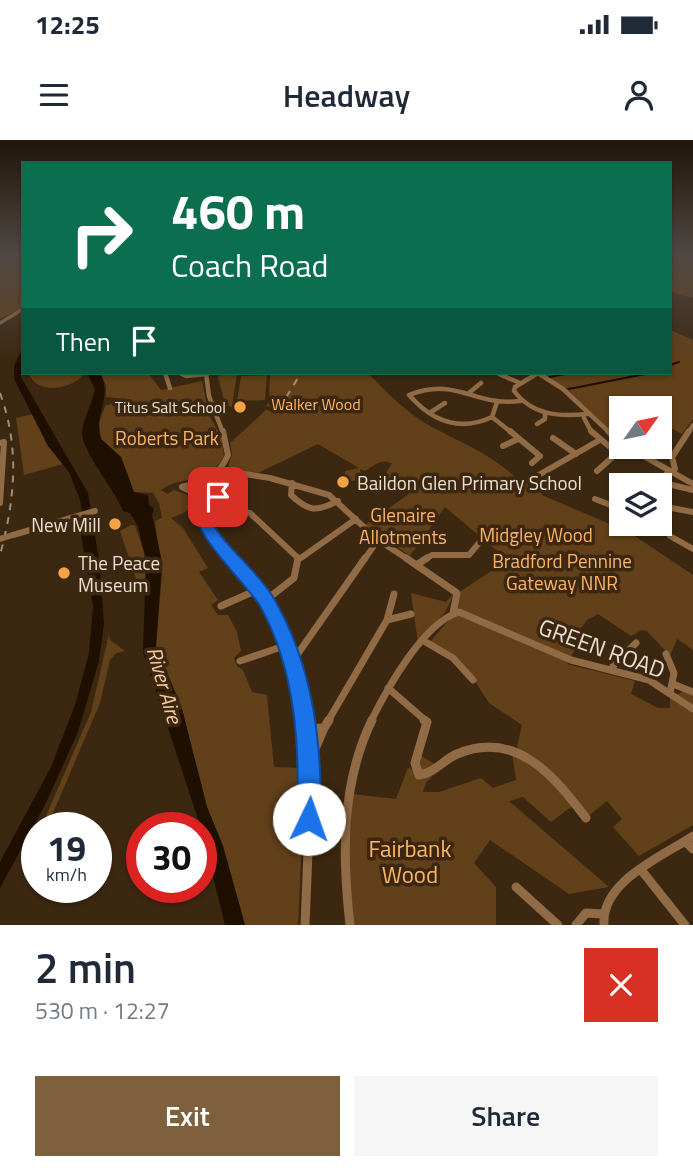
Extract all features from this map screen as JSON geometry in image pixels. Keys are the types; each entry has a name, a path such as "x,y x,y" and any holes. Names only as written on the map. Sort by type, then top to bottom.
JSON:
{"street":[{"path":"0,323 21,310"},
{"path":"167,375 170,388"},
{"path":"206,375 209,402 228,449 227,459 208,480 181,488 202,500 218,497 221,484"},
{"path":"501,375 520,383"},
{"path":"534,375 520,383 514,391 520,401 531,410 585,416 609,434"},
{"path":"541,375 563,389 585,416 598,441 609,448"},
{"path":"470,393 481,383"},
{"path":"497,402 492,417 476,426 459,427 409,396 434,386 451,386 497,402 520,401"},
{"path":"431,412 445,403"},
{"path":"537,424 545,419 545,413"},
{"path":"492,417 541,458 532,463"},
{"path":"670,472 675,469 672,457 693,424"},
{"path":"552,438 576,454"},
{"path":"503,446 518,439"},
{"path":"537,476 598,441"},
{"path":"0,503 2,442"},
{"path":"661,468 674,446"},
{"path":"597,471 610,459"},
{"path":"646,459 692,482"},
{"path":"219,470 292,483 323,492 338,501 378,540 418,564 457,593 453,613 403,660 363,736 348,793 342,870 350,925"},
{"path":"208,480 202,500 204,520 210,533 266,600 287,645 307,729 311,757 305,925"},
{"path":"292,483 289,490 291,495 307,510 318,511 338,501"},
{"path":"672,486 693,490"},
{"path":"595,499 609,504"},
{"path":"672,506 693,512"},
{"path":"0,539 94,511"},
{"path":"204,520 235,511 250,513 298,558 295,578 266,600"},
{"path":"298,558 356,519"},
{"path":"670,536 693,550"},
{"path":"292,662 378,540"},
{"path":"418,564 432,555 469,555 480,543"},
{"path":"221,606 258,589"},
{"path":"311,757 324,728 387,620 394,594"},
{"name":"GREEN ROAD","path":"453,613 466,615 496,627 545,650 649,680 693,709"},
{"path":"387,620 411,614"},
{"path":"424,641 453,658 472,680"},
{"path":"612,671 613,666 636,643"},
{"path":"240,661 287,645"},
{"path":"666,654 674,673 670,693"},
{"path":"673,684 693,692"},
{"path":"388,688 427,722 415,763 419,775 430,773 456,755 477,748 516,750 539,762 586,818"},
{"path":"307,729 324,728"},
{"path":"576,925 583,913 590,910 603,920 609,898 642,871 690,842"},
{"path":"642,871 685,925"},
{"path":"516,887 558,925"}],"green space":[{"path":"0,290 21,290 21,309 0,319"},
{"path":"672,290 693,290 693,298 672,293"},
{"path":"672,331 693,340 693,419 682,434 672,429 672,396 609,396 609,429 567,390 574,387 565,388 545,375 672,375"},
{"path":"29,375 83,376 69,385 53,388 39,385"},
{"name":"Roberts Park","path":"101,375 150,375 161,390 202,381 209,415 222,439 224,457 209,472 161,490 168,494 174,490 198,499 197,507 171,518 183,528 208,568 199,572 218,600 211,605 218,615 228,615 237,632 241,651 234,658 237,666 243,670 252,692 267,695 274,767 305,768 298,925 245,925 217,831 217,812 209,812 207,807 182,709 156,646 162,574 155,521 162,518 159,503 153,493 134,492 121,457 101,439 99,423 105,406 125,399 106,397 106,385"},
{"path":"237,375 232,407 225,405 218,377"},
{"path":"267,375 265,400 237,401 241,376"},
{"path":"270,375 370,375 413,415 489,457 521,483 528,482 544,496 609,524 609,536 635,536 693,575 693,650 677,639 670,656 647,631 642,630 631,636 598,614 587,620 579,631 578,644 567,664 635,681 631,694 658,708 670,708 670,698 684,691 693,694 693,825 639,856 613,827 622,819 607,801 586,818 575,804 551,822 523,797 509,801 609,887 569,894 490,840 474,863 496,887 496,925 353,925 345,871 352,794 396,799 408,768 416,770 417,753 438,766 430,773 432,777 426,782 423,792 439,792 481,778 493,788 516,780 512,752 522,752 517,747 522,725 489,703 467,669 430,642 449,620 461,591 508,560 445,507 410,556 365,525 409,494 398,485 387,489 379,482 392,464 389,462 378,463 365,471 360,469 361,475 367,475 368,479 343,482 345,471 359,468 318,444 258,473 227,470 232,454 230,443 266,410 276,413 280,410 266,406 269,402"},
{"path":"33,414 48,446 63,464 24,475 16,418"},
{"path":"135,525 144,553 146,588 138,585 120,531"},
{"path":"411,593 446,602 454,593 446,611 418,643"},
{"path":"109,634 110,640 125,651 116,653 110,660 100,703 53,812 48,812 91,712"}],"water":[{"path":"21,351 21,377 88,493 100,566 104,624 99,661 78,732 41,812 27,812 51,767 75,705 89,653 93,607 80,528 83,520 80,500 69,472 48,446 14,379 14,366"},
{"name":"River Aire","path":"88,375 101,375 105,390 99,422 101,439 121,457 134,492 148,495 149,505 154,509 152,515 162,562 156,646 182,709 209,812 196,812 143,652 146,559 138,526 130,513 123,511 86,448 83,426 95,389"},
{"path":"21,823 21,849 0,888 0,862"},
{"name":"River Aire","path":"217,831 245,925 225,925 217,893"}],"waterway":[{"path":"672,364 679,362"},
{"path":"549,377 560,375"},
{"path":"569,389 640,375"}],"railway":[{"path":"279,409 300,375"},
{"path":"0,393 11,434 13,454 12,494 0,555"}],"place":[{"name":"Titus Salt School","path":"240,407"},
{"name":"Baildon Glen Primary School","path":"343,482"},
{"name":"New Mill","path":"115,524"},
{"name":"The Peace Museum","path":"64,573"}],"route":[{"path":"218,497 202,504 205,522 210,533 254,582 266,600 287,645 296,676 311,757 309,819"}],"park label":[{"name":"Walker Wood","path":"316,404"},
{"name":"Glenaire Allotments","path":"403,525"},
{"name":"Midgley Wood","path":"536,534"},
{"name":"Bradford Pennine Gateway NNR","path":"562,571"},
{"name":"Fairbank Wood","path":"410,861"}]}
